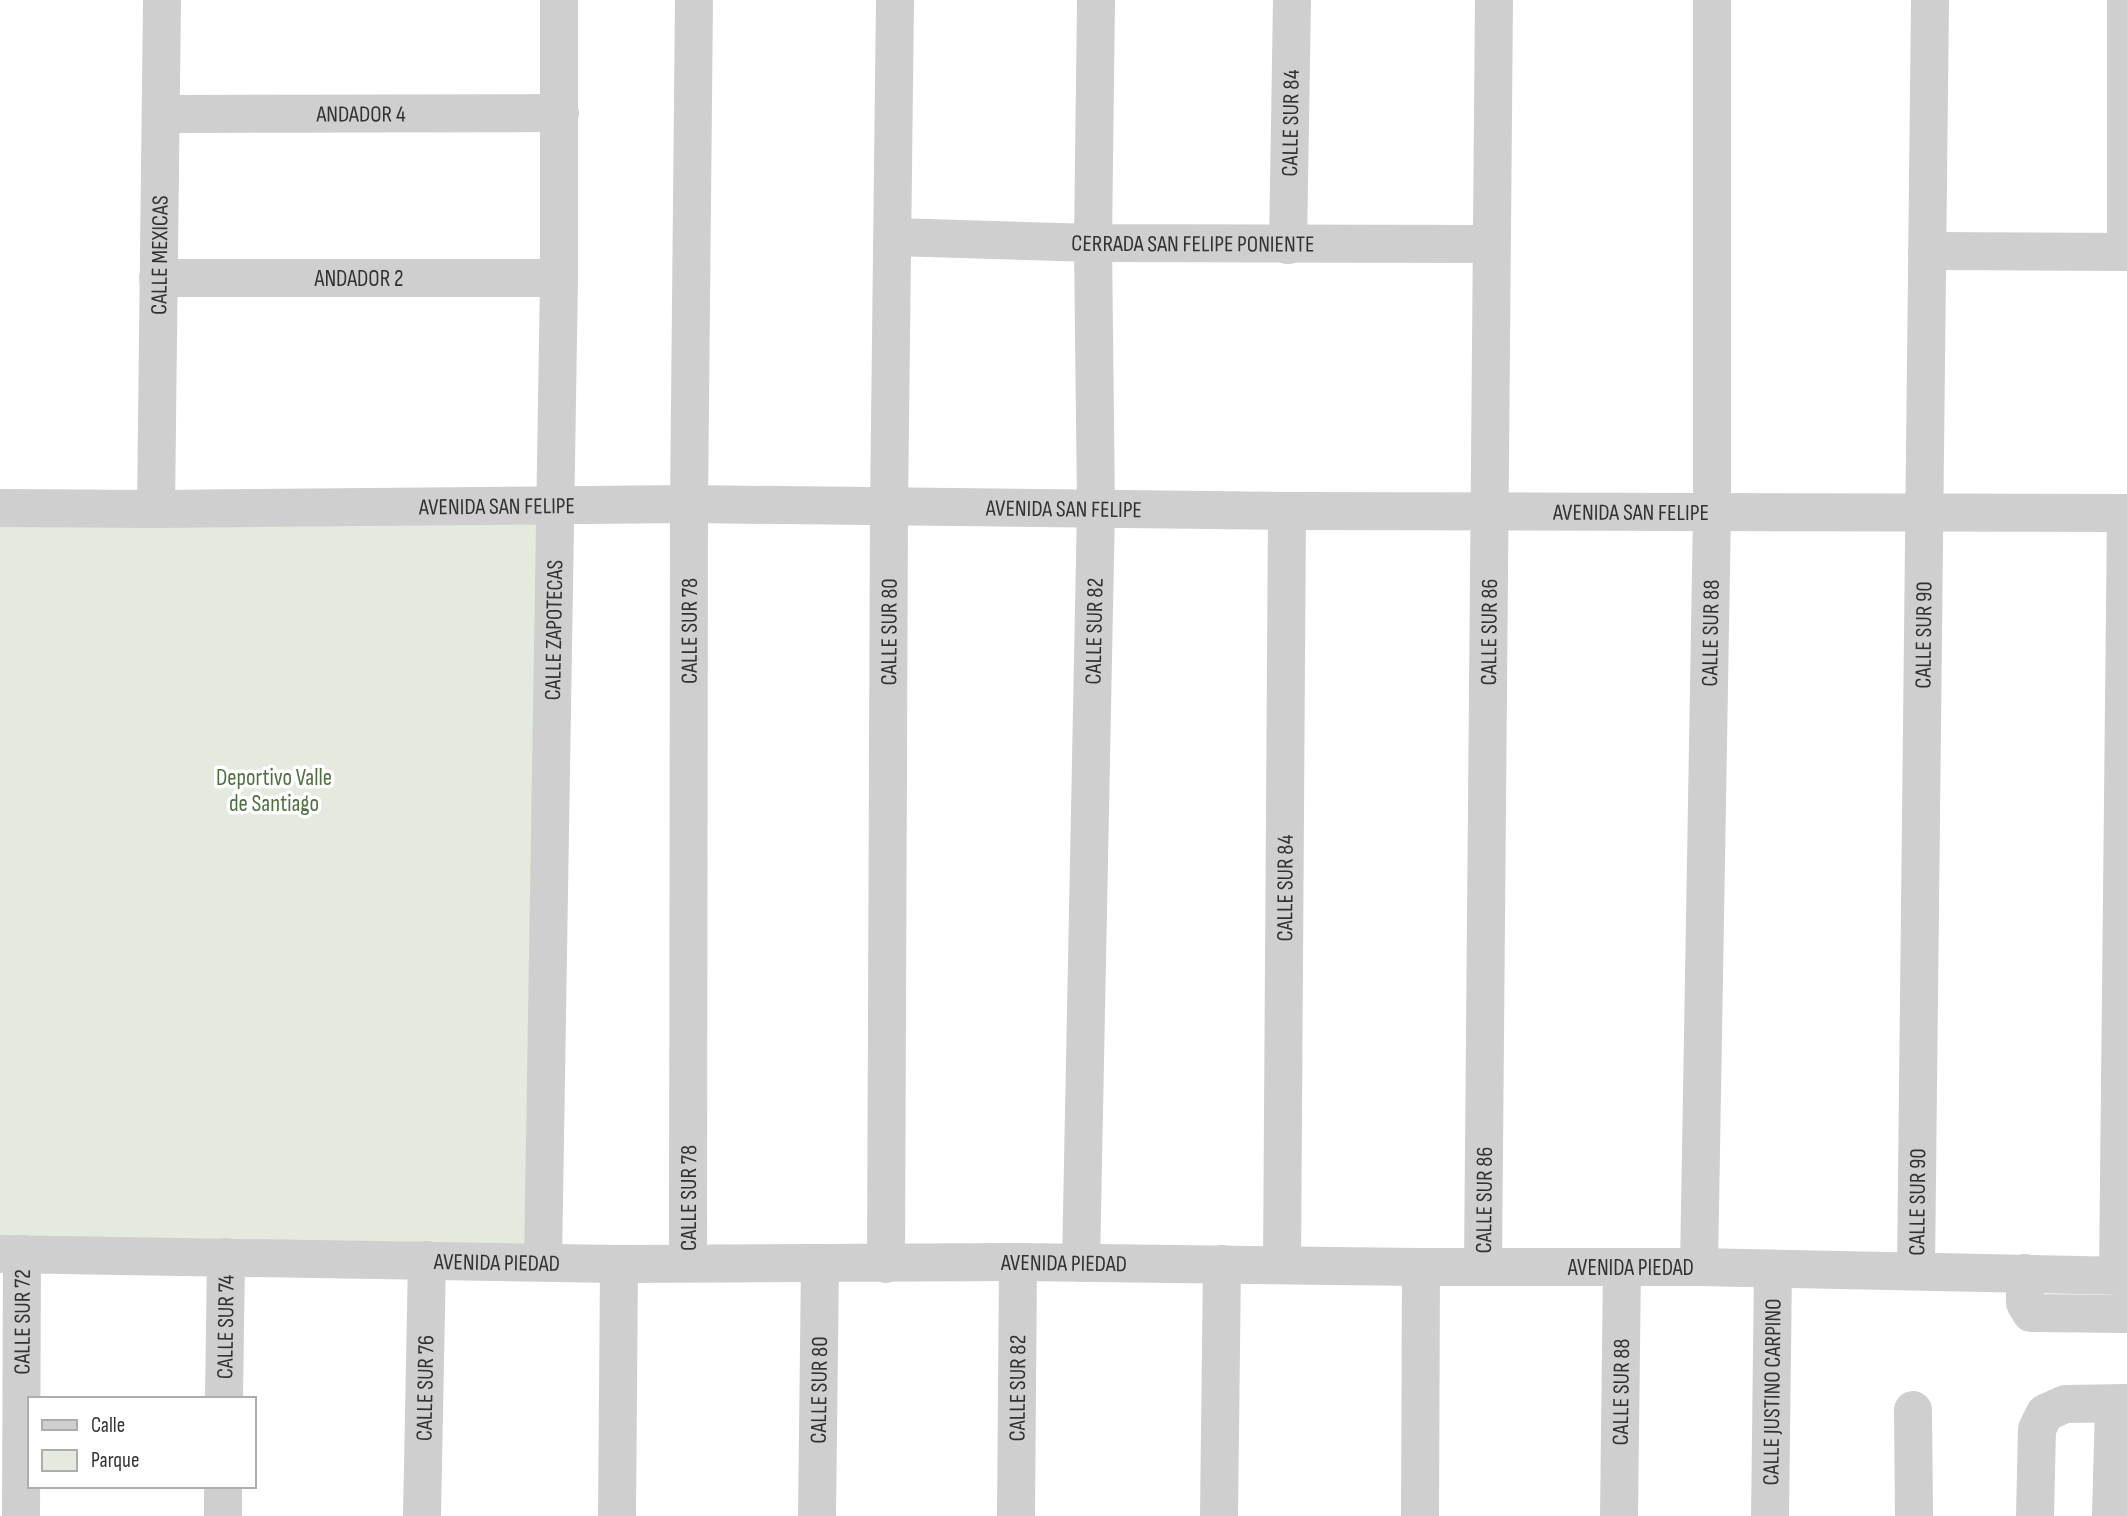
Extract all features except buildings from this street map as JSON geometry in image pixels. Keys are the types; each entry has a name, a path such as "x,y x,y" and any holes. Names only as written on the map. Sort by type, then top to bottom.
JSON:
{"street":[{"name":"CALLE MEXICAS","path":"156,509 162,0"},
{"name":"CALLE ZAPOTECAS","path":"543,1262 559,278 559,0"},
{"name":"CALLE SUR 78","path":"688,1263 689,504 694,0"},
{"name":"CALLE SUR 80","path":"886,1264 889,506 895,0"},
{"name":"CALLE SUR 82","path":"1081,1263 1096,508 1093,243 1096,0"},
{"name":"CALLE SUR 84","path":"1288,245 1292,0"},
{"name":"CALLE SUR 86","path":"1483,1266 1494,0"},
{"name":"CALLE SUR 88","path":"1699,1267 1712,512 1712,0"},
{"name":"CALLE SUR 90","path":"1916,1270 1930,0"},
{"path":"1927,251 2127,252 2126,0"},
{"name":"ANDADOR 4","path":"161,114 559,113"},
{"name":"CERRADA SAN FELIPE PONIENTE","path":"894,237 1093,243 1491,244"},
{"name":"ANDADOR 2","path":"158,278 559,278"},
{"name":"AVENIDA SAN FELIPE","path":"0,508 689,504 1287,511 2126,513"},
{"name":"CALLE SUR 84","path":"1282,1264 1287,511"},
{"path":"2122,1276 2126,513"},
{"name":"AVENIDA PIEDAD","path":"11,1254 619,1264 1018,1262 1699,1267 2122,1276"},
{"name":"CALLE SUR 72","path":"11,1254 21,1516"},
{"name":"CALLE SUR 74","path":"224,1397 226,1257"},
{"name":"CALLE SUR 76","path":"422,1516 427,1261"},
{"name":"CALLE SUR 82","path":"1016,1516 1018,1262"},
{"name":"CALLE SUR 80","path":"817,1516 820,1263"},
{"path":"617,1516 619,1264"},
{"path":"1219,1516 1222,1264"},
{"path":"1420,1516 1421,1267"},
{"name":"CALLE SUR 88","path":"1619,1516 1622,1267"},
{"name":"CALLE JUSTINO CARPINO","path":"1770,1516 1773,1269"},
{"path":"2025,1273 2025,1303 2031,1313 2127,1314"},
{"path":"2035,1516 2037,1429 2045,1413 2065,1404 2121,1404 2111,1516"},
{"path":"1913,1410 1914,1516"},
{"path":"223,1488 223,1516"}],"green space":[{"name":"Deportivo Valle de Santiago","path":"0,516 550,516 541,1265 0,1265"}]}
